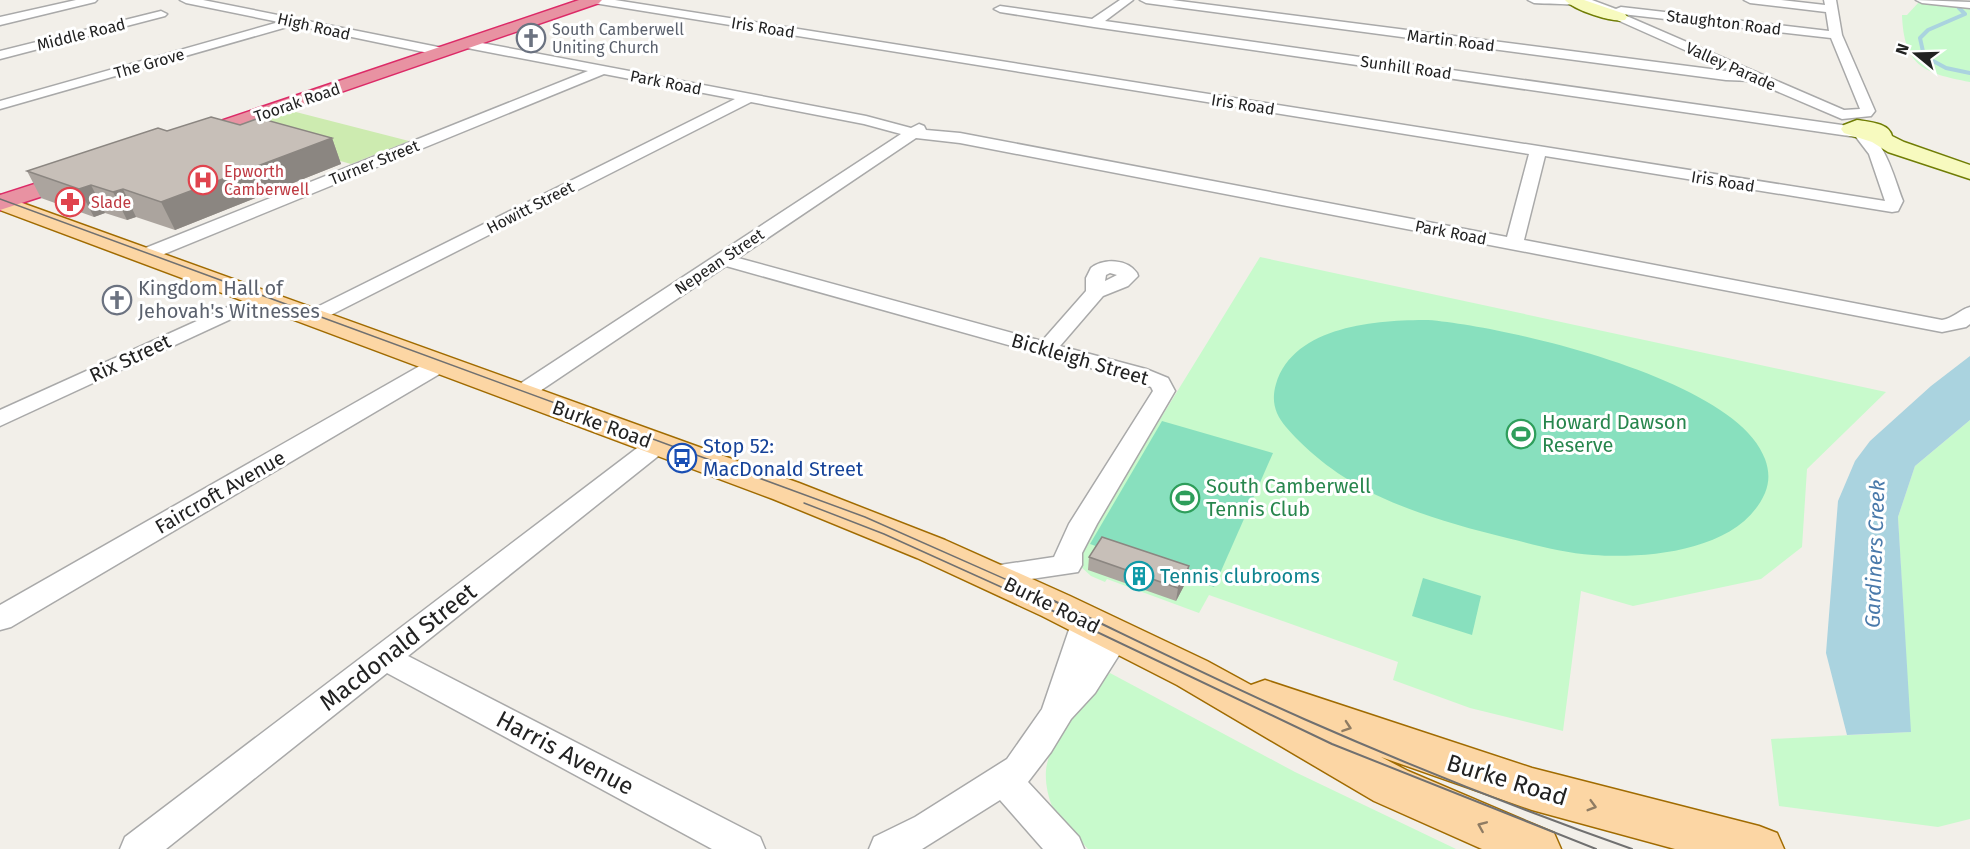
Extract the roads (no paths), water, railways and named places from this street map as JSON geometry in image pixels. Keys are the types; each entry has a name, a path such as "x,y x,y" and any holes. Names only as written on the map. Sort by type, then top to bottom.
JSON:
{"highway":[{"name":"Toorak Road","path":"172,144 594,0"},
{"path":"1,202 98,170"}],"main road":[{"name":"Burke Road","path":"1,202 844,513 990,575 1102,628 1192,673 1391,786 1536,849"},
{"name":"Burke Road","path":"1192,673 1532,789 1759,849"}],"street":[{"path":"0,21 91,0"},
{"name":"High Road","path":"186,0 208,2 443,52"},
{"name":"Iris Road","path":"594,0 1892,207 1894,201 1866,134"},
{"path":"1094,22 1127,0"},
{"name":"Martin Road","path":"1146,0 1738,78 1757,77"},
{"path":"1534,0 1581,2"},
{"path":"1750,0 1831,4 1836,35 1868,111 1866,113 1866,134 1896,147 1970,172"},
{"path":"1922,0 1970,5"},
{"name":"Valley Parade","path":"1581,2 1615,14 1757,77 1866,134"},
{"name":"Sunhill Road","path":"1000,9 1866,134"},
{"name":"Middle Road","path":"0,55 161,14"},
{"name":"Staughton Road","path":"1615,14 1836,35"},
{"name":"The Grove","path":"0,105 297,21"},
{"name":"Park Road","path":"466,44 1942,326 1959,323 1970,313"},
{"name":"Turner Street","path":"146,255 603,70"},
{"name":"Howitt Street","path":"312,317 749,98"},
{"name":"Nepean Street","path":"520,394 916,131"},
{"path":"1514,244 1538,151"},
{"name":"Bickleigh Street","path":"722,259 1046,349 1157,381 1163,386 1164,391 1083,524 1068,553 1068,565 990,575"},
{"path":"1046,349 1096,292"},
{"name":"Rix Street","path":"0,419 261,298"},
{"name":"Faircroft Avenue","path":"0,619 440,364"},
{"name":"Macdonald Street","path":"138,849 657,444"},
{"path":"887,849 928,828 1019,769 1028,759 1057,713 1084,684 1102,628"},
{"name":"Harris Avenue","path":"384,657 747,849"},
{"path":"1004,780 1066,849"}],"water":[{"name":"Gardiners Creek","path":"1970,356 1970,420 1915,466 1898,517 1911,732 1847,735 1826,653 1838,501 1855,461 1870,441 1931,386"}],"waterway":[{"path":"1959,8 1965,14 1928,30 1920,38 1924,56 1946,68 1970,73"}],"tram line":[{"path":"0,199 865,517 1032,591"},
{"path":"804,503 884,534 1010,591"},
{"path":"1007,589 1332,744 1596,849"},
{"path":"1029,589 1304,719 1426,771 1632,849"}],"place":[{"name":"South Camberwell Uniting Church","path":"531,38"},
{"name":"Epworth Camberwell","path":"203,180"},
{"name":"Slade","path":"70,202"},
{"name":"Kingdom Hall of Jehovah's Witnesses","path":"117,300"},
{"name":"Howard Dawson Reserve","path":"1521,434"},
{"name":"Stop 52: MacDonald Street","path":"682,458"},
{"name":"South Camberwell Tennis Club","path":"1185,498"},
{"name":"Tennis clubrooms","path":"1139,576"}]}
